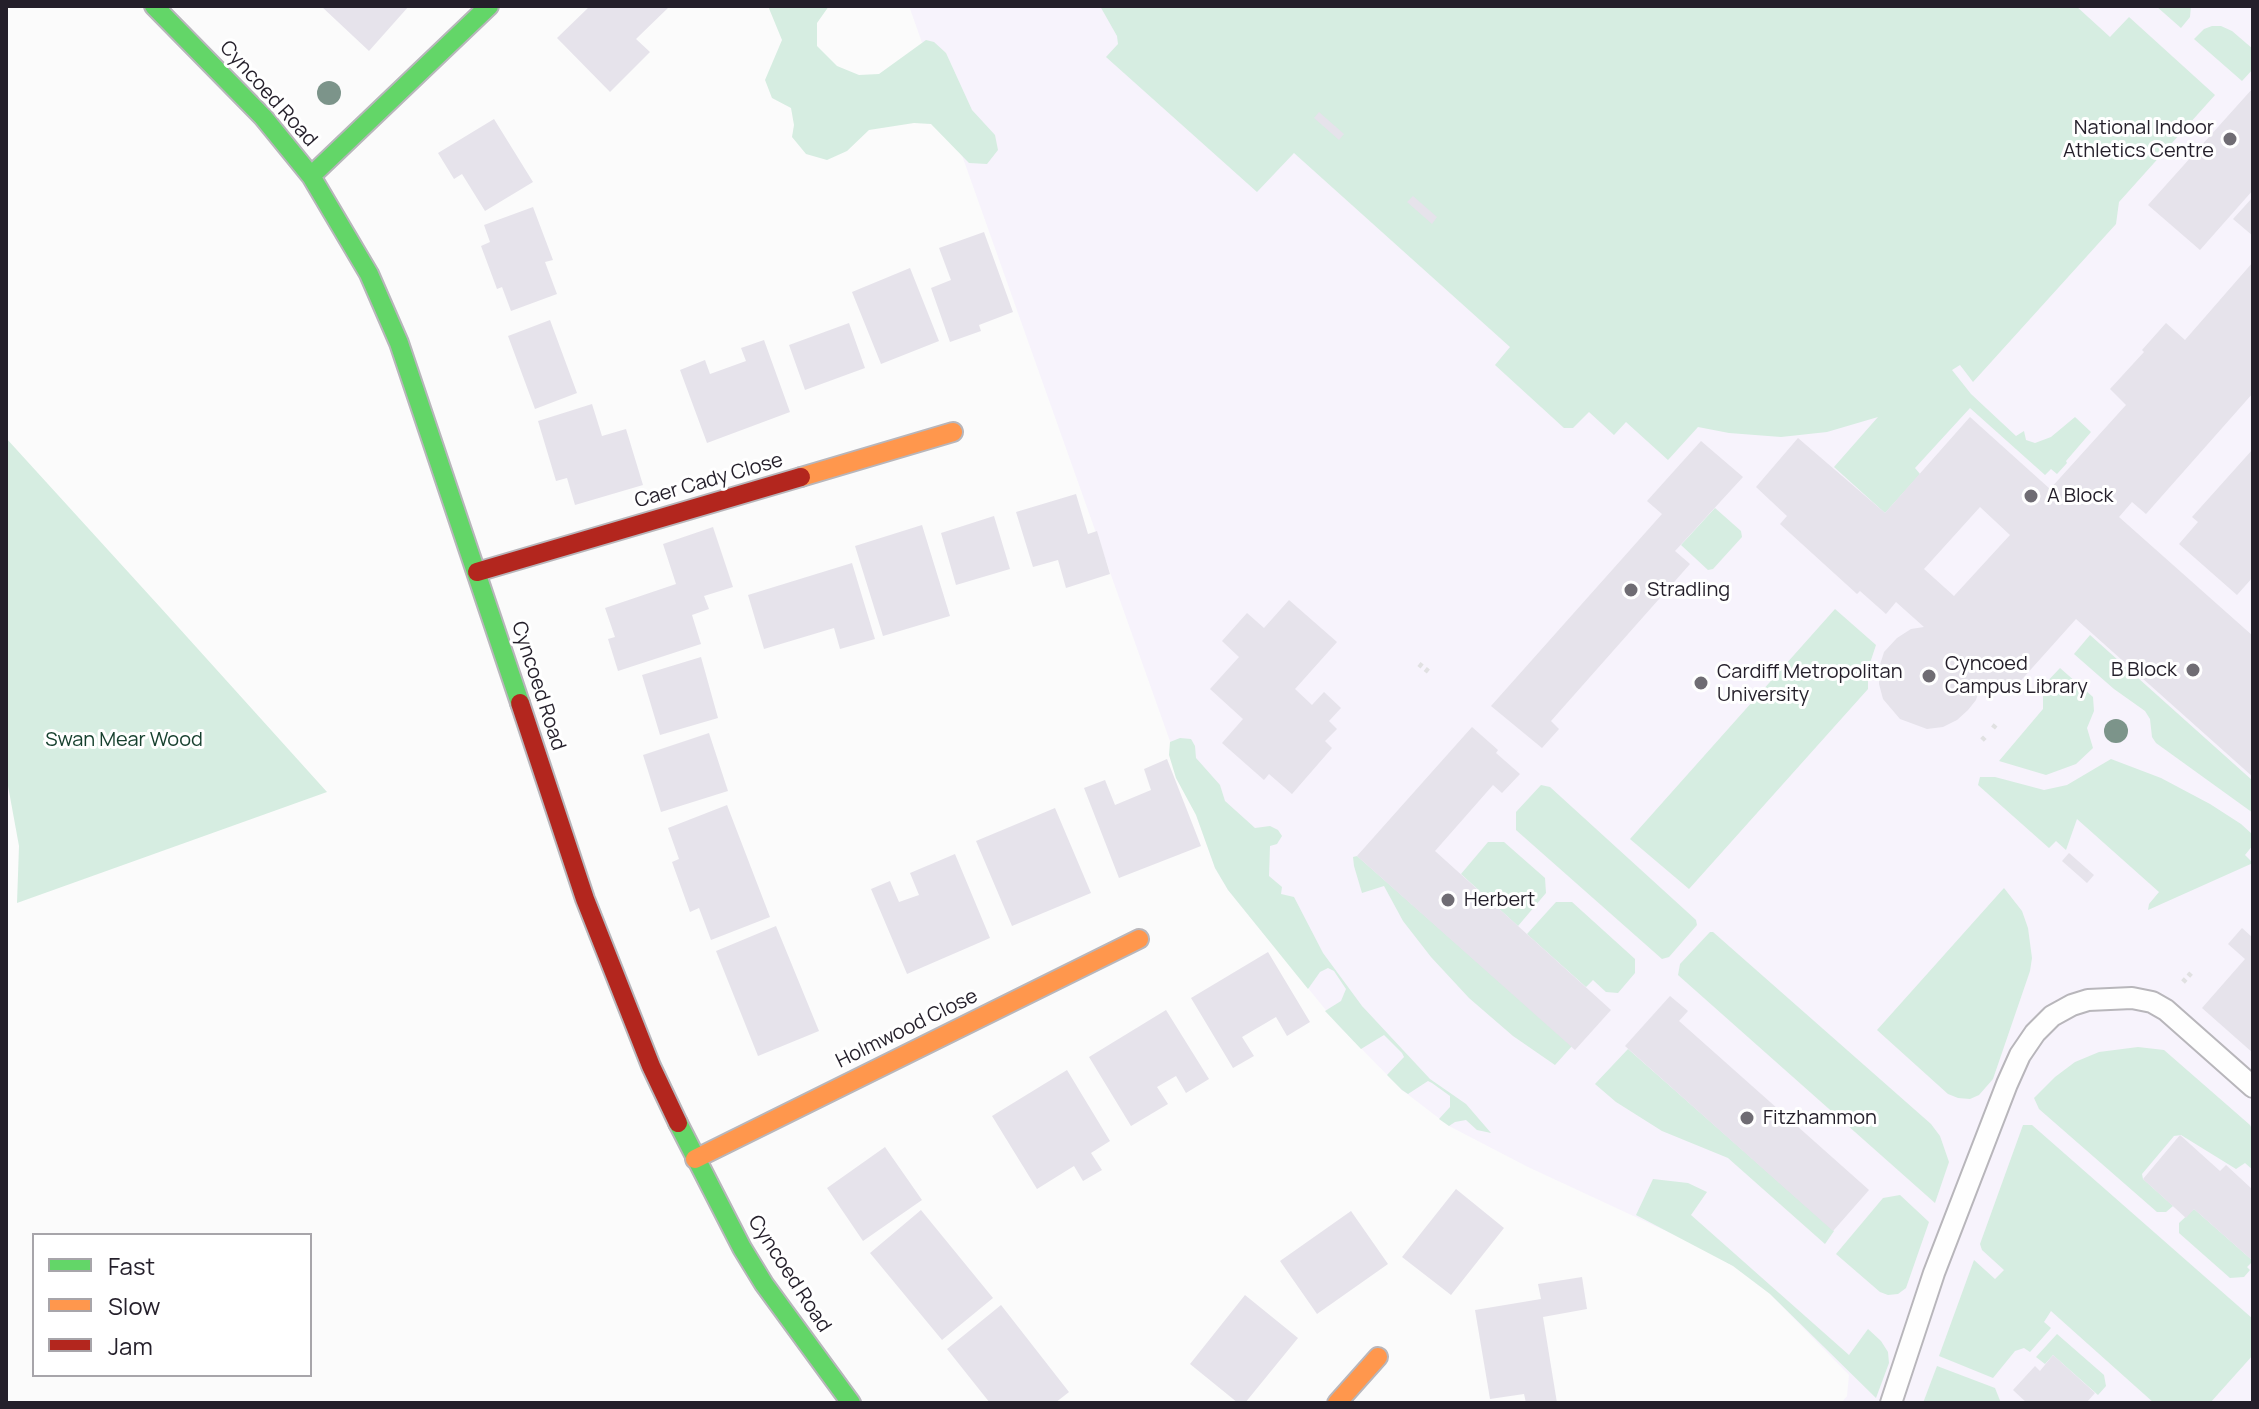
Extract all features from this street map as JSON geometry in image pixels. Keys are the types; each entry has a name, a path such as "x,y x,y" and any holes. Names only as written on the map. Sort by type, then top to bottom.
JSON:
{"street":[{"name":"Cyncoed Road","path":"154,6 263,117 311,176 343,227 383,303 477,572 572,860 612,973 664,1097 764,1284 851,1403"},
{"path":"311,176 489,6"},
{"name":"Caer Cady Close","path":"477,572 953,432"},
{"name":"Holmwood Close","path":"695,1159 1139,939"},
{"path":"1337,1403 1378,1357"}],"lane":[{"path":"1891,1403 1934,1273 2007,1084 2020,1055 2052,1016 2088,1000 2132,998 2152,1002 2166,1010 2253,1087"}],"path":[{"path":"1419,664 1429,672"},
{"path":"2183,982 2192,972"}],"shaded area":[{"name":"Cardiff Metropolitan University","path":"909,6 2253,6 2253,1403 1841,1403 1847,1396 1849,1375 1770,1294 1733,1266 1698,1246 1528,1167 1449,1126 1402,1090 1338,1025 1228,890 1215,868"}],"green space":[{"path":"768,6 829,6 817,23 817,46 837,66 859,75 879,74 926,40 934,42 946,53 972,110 995,135 998,150 987,164 969,163 931,124 914,123 869,130 847,151 827,160 806,154 792,137 794,125 791,108 772,98 765,80 782,40"},
{"path":"1100,6 2076,6 2110,37 2129,17 2215,95 2119,202 2116,224 1973,382 1960,365 1952,370 1971,394 2016,436 2024,431 2026,440 2035,443 2051,437 2075,417 2091,432 2067,463 2057,474 2051,469 2045,475 1970,408 1915,468 1920,474 1885,513 1834,467 1878,417 1827,432 1781,437 1698,427 1668,460 1626,422 1614,435 1589,412 1573,428 1564,428 1495,365 1510,347 1294,153 1257,192 1106,57 1118,44 1117,36"},
{"path":"2156,6 2191,6 2190,17 2181,28"},
{"path":"2212,26 2232,31 2253,49 2253,69 2242,81 2194,39"},
{"name":"Swan Mear Wood","path":"6,438 327,792 17,903 19,846 6,775"},
{"path":"1715,508 1741,531 1742,537 1713,569 1708,570 1681,545"},
{"path":"1835,609 1876,645 1868,669 1868,689 1689,889 1630,839"},
{"path":"2090,635 2253,781 2253,813 2156,743 2145,711 2074,654"},
{"path":"2060,668 2093,697 2094,711 2087,728 2093,748 2076,764 2046,775 1999,761 2043,709 2043,686"},
{"path":"1180,738 1191,739 1196,758 1220,785 1225,801 1255,828 1270,826 1278,830 1282,836 1277,844 1270,846 1269,876 1282,887 1281,894 1294,897 1323,953 1362,1006 1430,1079 1466,1104 1491,1133 1477,1130 1466,1120 1449,1126 1439,1119 1450,1107 1450,1096 1428,1081 1408,1094 1402,1090 1387,1075 1404,1057 1402,1053 1384,1035 1361,1049 1325,1011 1341,1001 1346,989 1334,971 1328,968 1320,972 1308,989 1228,890 1215,868 1196,815 1176,778 1169,755 1170,742"},
{"path":"2111,759 2161,778 2241,824 2253,835 2253,845 2245,855 2253,863 2148,910 2159,892 2077,819 2066,850 2056,841 2049,848 1978,785 1980,777 1995,777 2044,790 2067,785"},
{"path":"1541,785 1550,787 1696,920 1697,925 1669,957 1662,959 1516,830 1516,812"},
{"path":"1488,842 1504,842 1545,878 1546,893 1518,926 1461,874"},
{"path":"1357,856 1572,1046 1555,1065 1513,1036 1469,998 1403,921 1384,886 1362,893 1354,866 1353,857"},
{"path":"2004,888 2022,911 2028,928 2032,958 2030,971 1993,1079 1979,1095 1970,1099 1958,1098 1948,1094 1877,1030"},
{"path":"1556,902 1572,902 1635,959 1635,973 1618,993 1606,992 1593,980 1586,987 1527,934"},
{"path":"1710,932 1931,1124 1940,1136 1949,1162 1935,1203 1678,975 1680,964"},
{"path":"2138,1047 2164,1050 2250,1125 2253,1170 2245,1163 2236,1169 2181,1135 2174,1136 2142,1174 2143,1179 2173,1206 2166,1212 2157,1212 2039,1109 2034,1098 2075,1062 2099,1052"},
{"path":"1628,1049 1834,1231 1825,1244 1728,1158 1662,1131 1616,1102 1595,1084"},
{"path":"2023,1125 2032,1125 2253,1319 2253,1355 2210,1403 2154,1403 2051,1311 2044,1322 2051,1328 2030,1352 2024,1348 2015,1351 1993,1378 1939,1356 1974,1260 1995,1279 2004,1270 1982,1250 1980,1244"},
{"path":"1653,1179 1688,1183 1707,1192 1691,1215 1849,1355 1868,1329 1881,1341 1888,1352 1889,1363 1876,1398 1770,1294 1733,1266 1636,1215"},
{"path":"1900,1195 1929,1222 1906,1288 1898,1294 1888,1295 1880,1292 1836,1254 1883,1198"},
{"path":"2194,1209 2253,1261 2244,1277 2230,1278 2179,1233 2179,1223"},
{"path":"2057,1334 2104,1375 2106,1386 2098,1395 2053,1355 2045,1364 2036,1357"},
{"path":"1937,1366 1995,1388 2001,1403 1923,1403"}],"building":[{"path":"321,6 409,6 369,51"},
{"path":"590,6 670,6 636,39 650,52 610,92 557,38"},
{"name":"National Indoor Athletics Centre","path":"2253,88 2253,190 2200,250 2148,205"},
{"path":"1319,112 1344,134 1339,140 1314,118"},
{"path":"494,119 533,182 485,211 462,174 454,179 438,153"},
{"path":"1413,196 1437,217 1432,224 1407,202"},
{"path":"2253,197 2253,236 2233,219"},
{"path":"533,207 553,260 545,262 557,294 511,311 502,287 497,289 481,246 490,242 484,225"},
{"path":"984,232 1013,312 979,325 981,331 950,342 931,288 951,280 939,248"},
{"name":"A Block","path":"2253,262 2253,393 2146,514 2132,502 2119,517 2253,636 2253,777 2076,619 2007,696 1995,686 1991,690 1982,681 1976,700 1968,710 1943,727 1927,729 1900,719 1883,699 1879,668 1884,652 1897,638 1911,629 1924,627 1896,602 1886,614 1860,591 1857,594 1780,524 1787,516 1756,487 1798,438 1885,513 1970,417 2050,489 2126,405 2110,389 2166,323 2185,340","holes":["1980,507 2010,535 1954,596 1924,569"]},
{"path":"910,268 939,341 881,364 852,292"},
{"path":"550,320 577,393 535,409 508,336"},
{"path":"849,323 865,368 805,390 789,345"},
{"path":"764,340 790,412 707,443 680,370 705,360 710,374 746,361 741,348"},
{"path":"592,404 602,436 626,429 643,485 575,505 567,478 556,481 538,421"},
{"name":"Stradling","path":"1701,441 1743,477 1675,551 1690,564 1551,721 1559,729 1542,748 1491,706 1662,514 1647,501"},
{"path":"2253,449 2253,577 2237,595 2179,544 2198,522 2192,517"},
{"path":"1076,494 1088,534 1097,531 1110,574 1066,588 1058,560 1033,567 1016,512"},
{"path":"994,516 1010,569 956,585 941,533"},
{"path":"922,525 950,616 883,636 855,546"},
{"path":"713,527 733,587 704,596 709,609 692,615 701,644 618,671 608,639 615,637 605,608 676,584 663,544"},
{"path":"852,563 875,639 840,649 834,628 764,649 748,595"},
{"path":"1289,600 1337,642 1295,689 1312,705 1324,692 1341,708 1329,721 1337,729 1325,741 1332,748 1292,794 1269,774 1264,780 1222,743 1243,719 1210,689 1239,657 1222,641 1247,613 1264,628"},
{"path":"701,657 718,718 660,735 642,675"},
{"name":"Herbert","path":"1472,727 1520,774 1502,793 1493,785 1435,851 1611,1010 1575,1050 1357,856"},
{"path":"709,733 728,791 661,812 643,755"},
{"path":"1167,759 1201,846 1119,878 1084,788 1105,780 1115,805 1151,790 1144,769"},
{"path":"727,805 770,917 711,940 699,908 690,912 672,862 679,859 668,828"},
{"path":"1055,808 1091,893 1012,926 976,841"},
{"path":"2069,853 2094,875 2087,883 2062,861"},
{"path":"955,854 990,938 907,974 871,889 890,881 899,902 919,895 910,873"},
{"path":"776,926 819,1031 758,1056 716,951"},
{"path":"2242,928 2253,938 2253,1053 2202,1008 2245,959 2228,944"},
{"path":"1268,952 1310,1022 1287,1036 1276,1017 1242,1037 1254,1056 1233,1068 1191,998"},
{"name":"Fitzhammon","path":"1670,996 1688,1011 1679,1021 1869,1190 1833,1231 1625,1046"},
{"path":"1166,1010 1209,1079 1186,1093 1176,1076 1157,1087 1168,1104 1131,1126 1089,1057"},
{"path":"1067,1070 1110,1141 1091,1153 1102,1170 1083,1181 1074,1166 1037,1189 992,1116"},
{"path":"2180,1135 2220,1171 2226,1165 2253,1190 2253,1261 2194,1209 2186,1218 2143,1179"},
{"path":"885,1147 922,1200 863,1241 827,1188"},
{"path":"1456,1189 1504,1228 1451,1295 1402,1257"},
{"path":"921,1210 993,1298 942,1340 870,1253"},
{"path":"1351,1211 1388,1264 1317,1314 1280,1261"},
{"path":"1582,1277 1587,1309 1543,1317 1557,1403 1526,1403 1524,1394 1490,1399 1475,1310 1541,1299 1538,1284"},
{"path":"1245,1295 1298,1338 1245,1403 1238,1403 1190,1364"},
{"path":"1001,1305 1069,1392 1055,1403 990,1403 947,1349"},
{"path":"2053,1355 2095,1393 2086,1403 2027,1403 2013,1390 2035,1366 2040,1371"}],"traffic: fast":[{"path":"154,6 263,117 311,176 369,274 399,343 520,703"},
{"path":"311,176 489,6"},
{"path":"678,1123 742,1248 764,1284 851,1403"}],"traffic: slow":[{"path":"801,477 953,432"},
{"path":"695,1159 1139,939"},
{"path":"1337,1403 1378,1357"}],"traffic: jam":[{"path":"477,572 801,477"},
{"path":"520,703 585,899 651,1066 678,1123"}],"place":[{"name":"National Indoor Athletics Centre","path":"2230,139"},
{"name":"A Block","path":"2031,496"},
{"name":"Stradling","path":"1631,590"},
{"name":"B Block","path":"2193,670"},
{"name":"Cyncoed Campus Library","path":"1929,676"},
{"name":"Cardiff Metropolitan University","path":"1701,683"},
{"name":"Herbert","path":"1448,900"},
{"name":"Fitzhammon","path":"1747,1118"}]}
